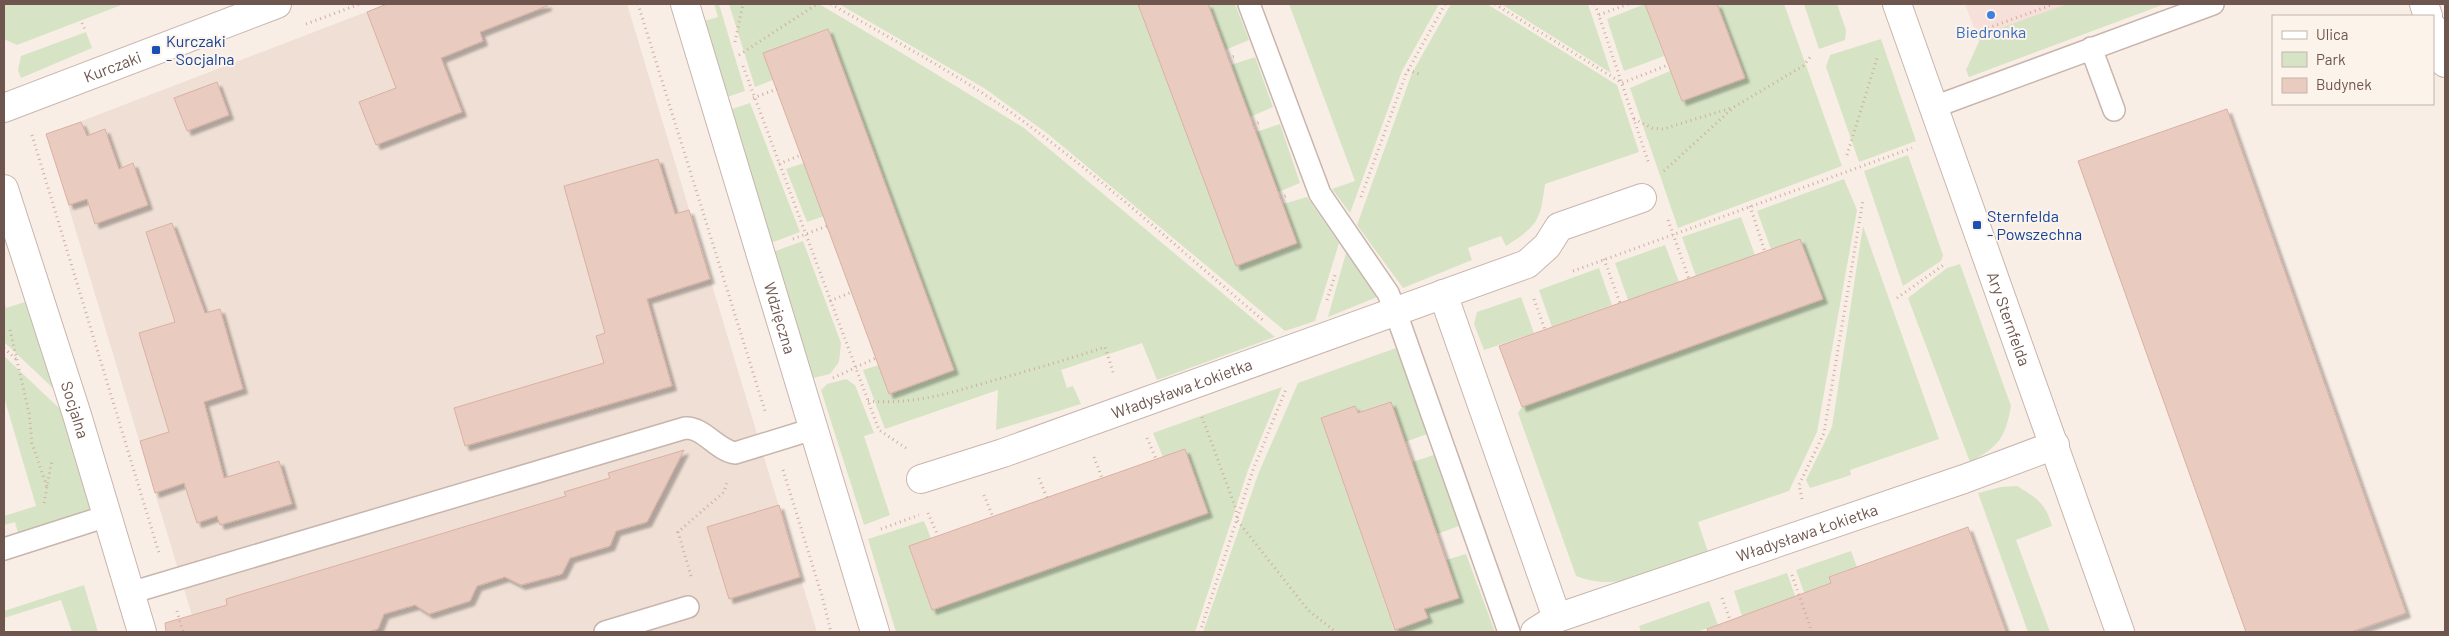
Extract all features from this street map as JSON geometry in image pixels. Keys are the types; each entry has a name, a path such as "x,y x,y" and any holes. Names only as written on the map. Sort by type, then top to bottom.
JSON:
{"street":[{"name":"Kurczaki","path":"9,106 277,4"},
{"name":"Wdzięczna","path":"685,4 875,632"},
{"name":"Ary Sternfelda","path":"1897,4 2120,632"},
{"path":"2434,31 2445,63"},
{"name":"Socjalna","path":"4,189 142,632"},
{"name":"Władysława Łokietka","path":"921,479 1004,453 1395,310 1527,264 1547,246 1559,227 1642,198"},
{"name":"Władysława Łokietka","path":"1443,294 1546,625 2055,445"}],"lane":[{"path":"1249,4 1320,194 1388,293 1509,632"},
{"path":"1934,107 2213,4"},
{"path":"2091,48 2114,110"},
{"path":"130,593 685,428 693,428 726,452 734,453 813,429"},
{"path":"4,549 107,516"},
{"path":"605,632 688,607"}],"path":[{"path":"638,4 822,596 830,632"},
{"path":"734,42 739,32 744,4"},
{"path":"739,54 817,4"},
{"path":"831,4 956,77 1030,126 1129,206 1278,333 1303,344"},
{"path":"1200,632 1253,470 1303,344 1322,316 1347,234 1408,70 1445,4"},
{"path":"1495,4 1622,83"},
{"path":"1595,4 1652,172"},
{"path":"1599,15 1628,4"},
{"path":"1969,35 2054,4"},
{"path":"82,23 86,32"},
{"path":"732,35 879,430 905,446 921,479"},
{"path":"1847,155 1879,51"},
{"path":"1662,174 1734,107 1804,66 1812,55"},
{"path":"1622,83 1668,65"},
{"path":"1408,70 1419,74"},
{"path":"9,106 30,128 51,192 183,632"},
{"path":"1634,119 1652,128 1664,129 1734,107"},
{"path":"779,164 801,155"},
{"path":"1810,531 1799,485 1824,432 1863,200"},
{"path":"1750,206 1765,252"},
{"path":"1667,216 1689,278"},
{"path":"1604,260 1620,303"},
{"path":"1897,298 1946,264"},
{"path":"830,301 852,292"},
{"path":"1533,295 1545,330"},
{"path":"9,322 29,413 32,443 48,490"},
{"path":"868,401 919,401 1050,365 1105,347 1126,409"},
{"path":"802,390 876,358"},
{"path":"1201,412 1236,509 1237,520 1308,610 1336,632"},
{"path":"1145,433 1156,459"},
{"path":"1092,452 1102,478"},
{"path":"688,607 698,600 678,532 724,492 734,453"},
{"path":"48,535 44,506 53,458"},
{"path":"1037,472 1047,498"},
{"path":"983,492 993,517"},
{"path":"928,512 938,536"},
{"path":"1792,574 1812,632"},
{"path":"1720,591 1730,620"}],"shaded area":[{"path":"387,4 627,4 817,632 197,632 49,142 53,132"},
{"path":"1965,4 2086,4 1980,44"}],"green space":[{"path":"4,4 124,4 17,45 4,39"},
{"path":"714,4 719,4 745,91 724,98 701,22 718,17"},
{"path":"729,4 819,4 905,55 1024,128 1275,337 1157,380 1142,343 1061,370 1067,388 1073,386 1081,404 996,430 998,390 885,429 863,370 879,365 773,80 755,87"},
{"path":"839,4 1138,4 1236,266 1297,243 1283,204 1307,197 1339,243 1315,321 1285,331 1048,134 984,88"},
{"path":"1208,4 1235,4 1249,40 1225,50"},
{"path":"1289,4 1439,4 1402,71 1350,213 1332,189 1355,181"},
{"path":"1451,4 1487,4 1617,85 1639,152 1545,184 1541,207 1536,221 1517,239 1506,246 1501,236 1468,248 1472,260 1403,288 1357,225 1412,73"},
{"path":"1501,4 1588,4 1611,73"},
{"path":"1645,4 1664,56 1624,71 1607,19"},
{"path":"1717,4 1784,4 1842,166 1678,228 1630,88 1670,71 1682,101 1745,78"},
{"path":"1804,4 1837,4 1846,30 1845,40 1819,49"},
{"path":"2067,4 2165,4 1969,77 1966,70 1982,35"},
{"path":"86,32 92,48 21,78 18,70 21,56"},
{"path":"1881,39 1916,141 1859,162 1826,67 1830,55"},
{"path":"1255,57 1273,107 1250,117 1231,65"},
{"path":"750,103 800,232 768,244 729,110"},
{"path":"1280,124 1300,183 1278,192 1256,132"},
{"path":"1908,155 1943,255 1941,261 1903,286 1864,171"},
{"path":"804,163 824,216 807,222 786,169"},
{"path":"1844,179 1857,210 1817,432 1789,491 1698,522 1708,552 1660,571 1626,580 1593,581 1576,576 1518,413 1522,407 1823,299 1771,249 1757,211"},
{"path":"1741,217 1755,255 1696,276 1682,237"},
{"path":"1863,226 1939,439 1850,470 1851,475 1810,488 1806,480 1832,427"},
{"path":"803,241 841,343 839,362 830,374 809,379 770,253"},
{"path":"1665,245 1679,282 1628,300 1615,263"},
{"path":"1346,253 1377,297 1328,317"},
{"path":"1960,264 2011,406 2006,426 1999,440 1988,451 1970,462 1908,298 1947,268"},
{"path":"1599,268 1612,305 1552,327 1539,290"},
{"path":"1521,297 1534,333 1484,350 1474,324 1477,312"},
{"path":"4,301 6,308 28,301 55,390 4,342"},
{"path":"1396,348 1427,434 1405,442 1390,402 1358,413 1355,406 1321,418 1394,629 1427,618 1424,609 1459,598 1446,560 1466,554 1495,632 1203,632 1259,472 1298,383"},
{"path":"4,356 60,409 95,515 19,537 15,522 4,525 4,516 36,506 4,397"},
{"path":"846,379 855,385 874,433 864,436 890,515 864,525 821,390 827,384"},
{"path":"1282,387 1248,470 1195,632 896,632 868,539 924,521 931,538 909,547 932,610 1208,513 1185,449 1163,457 1153,433"},
{"path":"1434,455 1459,526 1437,534 1412,462"},
{"path":"2017,486 2040,502 2050,518 2052,526 2016,540 2050,632 2028,632 1978,493 2001,487"},
{"path":"1851,551 1857,567 1829,577 1849,632 1818,632 1796,570"},
{"path":"1787,573 1808,632 1788,632 1778,603 1742,616 1734,591"},
{"path":"84,585 98,632 72,632 61,600 4,618 4,611"},
{"path":"1709,601 1718,625 1696,632 1641,632 1639,626"}],"building":[{"path":"387,4 547,4 547,6 480,32 483,41 441,58 462,112 376,145 359,102 396,88 367,12"},
{"path":"1138,4 1208,4 1297,243 1236,266"},
{"path":"1645,4 1717,4 1745,78 1682,101"},
{"path":"828,29 954,370 889,394 763,53"},
{"path":"217,82 229,115 187,131 174,98"},
{"path":"2227,109 2406,613 2351,632 2246,632 2078,161"},
{"path":"81,122 87,136 105,129 119,169 133,163 148,205 95,224 87,199 69,205 46,134"},
{"path":"658,159 675,214 689,210 710,279 647,299 672,386 465,446 454,408 604,363 596,336 605,333 564,186"},
{"path":"172,223 205,313 220,309 243,389 204,402 224,478 279,461 292,504 220,525 217,516 197,523 184,483 155,493 140,441 169,432 139,333 175,322 146,232"},
{"path":"1800,239 1823,299 1522,407 1499,346"},
{"path":"1391,402 1459,598 1424,609 1428,618 1395,630 1321,418 1355,406 1358,413"},
{"path":"1185,449 1208,513 932,610 909,546"},
{"path":"684,450 647,522 616,531 610,546 570,558 562,574 521,585 505,577 477,586 470,601 429,614 415,605 384,614 378,629 368,632 166,632 165,623 227,605 226,599 566,496 564,492 610,478 608,473"},
{"path":"779,505 800,577 729,599 707,527"},
{"path":"1968,527 2006,632 1708,632 1707,629 1831,583 1829,577"}],"place":[{"name":"Biedronka","path":"1991,15"},
{"name":"Kurczaki - Socjalna","path":"156,50"},
{"name":"Sternfelda - Powszechna","path":"1977,225"}]}
